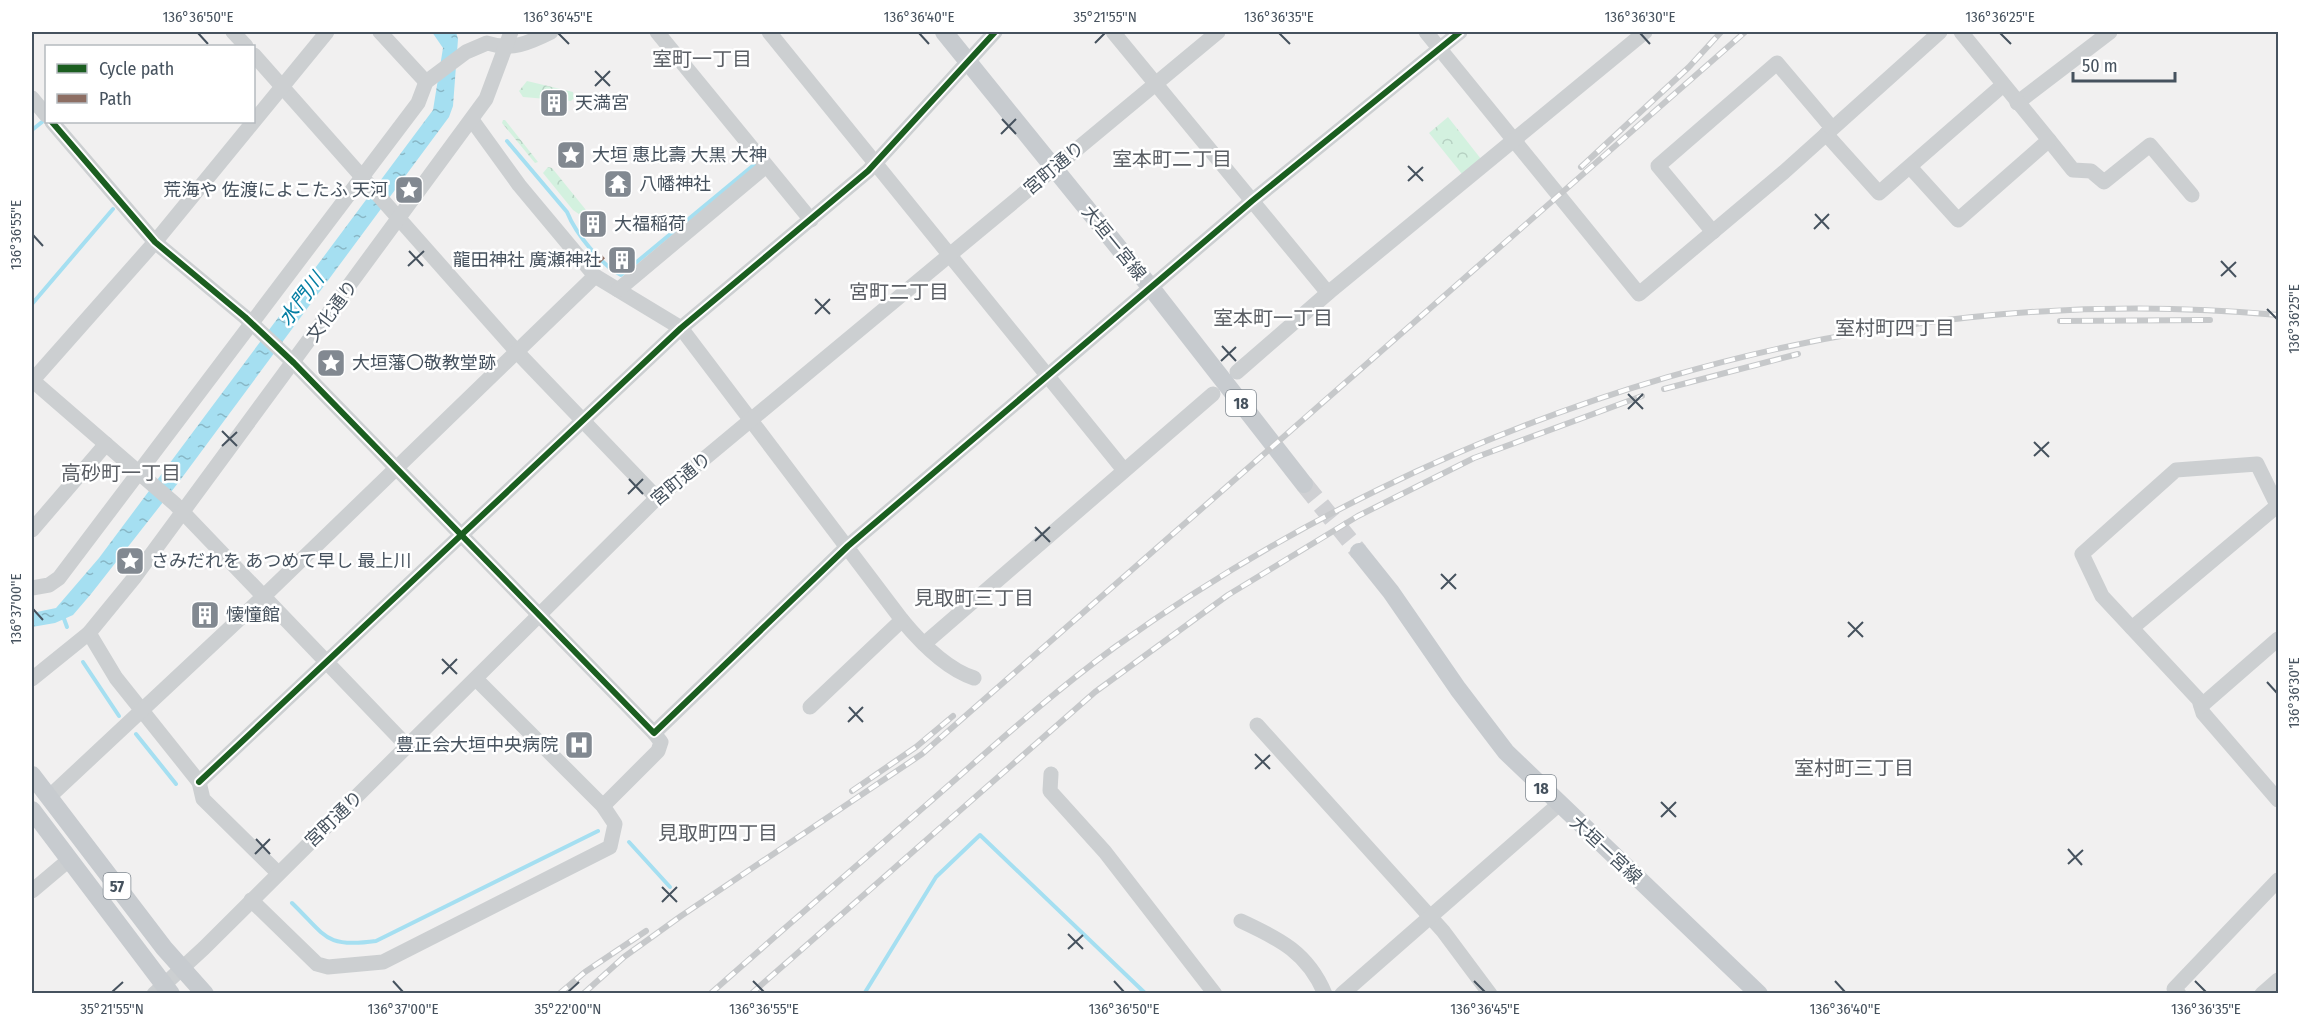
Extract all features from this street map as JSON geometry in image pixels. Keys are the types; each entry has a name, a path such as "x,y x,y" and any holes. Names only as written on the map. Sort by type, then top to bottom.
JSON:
{"main road":[{"name":"大垣一宮線","path":"944,32 1152,289 1304,484"},
{"name":"大垣一宮線","path":"1359,552 1506,752 1558,805 1759,993"},
{"name":"57","path":"32,775 182,969 205,993"},
{"name":"57","path":"32,810 70,859 163,991"}],"street":[{"path":"233,32 245,45"},
{"path":"255,121 327,32"},
{"path":"380,32 430,79"},
{"name":"文化通り","path":"32,679 89,633 183,513 472,120 486,99 503,48 511,32"},
{"path":"32,588 49,585 58,578 145,478 366,183 418,103 430,79 483,37 503,48 529,43 551,32"},
{"path":"657,32 811,219"},
{"path":"769,32 1123,470"},
{"path":"199,782 681,328 876,162 995,32"},
{"path":"1113,32 1158,83 1328,293"},
{"name":"宮町通り","path":"163,991 278,873 408,747 657,498 1218,32"},
{"path":"1426,32 1639,294 1713,232 1940,32"},
{"path":"654,733 848,546 1152,289 1252,201 1460,32"},
{"path":"1237,372 1328,293 1645,32"},
{"path":"1961,32 2073,170 2091,171 2104,182 2150,146 2192,195"},
{"path":"2018,103 2110,32"},
{"path":"255,55 399,221 518,353 657,498"},
{"path":"1713,232 1658,166 1777,63 1879,193 2002,85"},
{"path":"32,98 45,114"},
{"path":"472,120 519,185 596,276 681,328 902,620 924,644 960,674 974,678"},
{"path":"53,123 155,243 294,363 541,614 654,733 661,742 658,751 603,806"},
{"path":"253,123 155,243 32,381 172,501 408,747"},
{"path":"1910,167 1958,220 2049,140"},
{"path":"618,290 766,166"},
{"path":"49,797 263,597 396,466 518,353 596,276"},
{"path":"924,644 1213,394"},
{"path":"32,530 106,444"},
{"path":"2133,628 2278,506 2257,464 2176,470 2082,554 2102,596 2199,700 2203,713 2278,800"},
{"path":"810,707 902,620"},
{"path":"89,633 116,678 199,782 203,799 278,873"},
{"path":"2201,706 2278,639"},
{"path":"251,900 318,964 328,967 383,962 610,847 615,824 603,806 476,679"},
{"path":"1257,725 1429,919 1443,931 1490,993"},
{"path":"1051,774 1050,791 1105,852 1215,993"},
{"path":"1342,993 1558,805"},
{"path":"32,891 70,859"},
{"path":"2179,993 2174,989 2278,880"},
{"path":"1241,921 1301,954 1319,979 1325,993"},
{"path":"2262,993 2278,980"}],"green space":[{"path":"527,81 573,92 574,98 571,101 523,97 519,91"},
{"path":"1448,117 1481,159 1462,174 1429,133"},
{"path":"503,120 538,162 535,163 502,123"},
{"path":"548,167 552,168 586,210 583,217 573,210 543,173"}],"water":[{"name":"水門川","path":"432,32 456,32 458,39 453,106 449,117 178,483 91,594 73,615 55,623 32,627 32,613 56,608 99,558 433,110 443,48"}],"waterway":[{"path":"32,130 42,122"},
{"path":"507,141 567,212 576,230 590,248 605,264 621,275 755,164"},
{"path":"32,304 113,209"},
{"path":"63,616 67,627"},
{"path":"83,662 119,716"},
{"path":"136,734 176,784"},
{"path":"292,903 321,932 336,941 346,943 376,941 598,831"},
{"path":"864,994 936,877 980,835 1146,994"},
{"path":"629,842 670,887"}],"tunnel":[{"path":"1304,484 1359,552"}],"railway":[{"path":"1581,167 1689,67 1721,32"},
{"path":"583,994 624,957 681,916 922,754 1745,32"},
{"path":"710,994 1018,725 1115,647 1244,563 1380,489 1521,427 1668,377 1818,340 1970,317 2124,309 2278,315"},
{"path":"2060,321 2210,320"},
{"path":"1664,389 1798,354"},
{"path":"751,994 1095,692 1228,595 1358,516 1474,458 1642,396"},
{"path":"852,791 916,747 953,716"},
{"path":"559,994 585,972 646,931"}],"marked path":[{"path":"597,263 605,255"}],"cycle path":[{"path":"199,782 681,328 868,171 995,32"},
{"path":"53,123 155,242 245,317 294,363 654,733 848,546 1252,201 1460,32"}],"place":[{"name":"天満宮","path":"554,103"},
{"name":"大垣 惠比壽 大黒 大神","path":"571,155"},
{"name":"八幡神社","path":"618,184"},
{"name":"荒海や 佐渡によこたふ 天河","path":"409,190"},
{"name":"大福稲荷","path":"593,224"},
{"name":"龍田神社 廣瀬神社","path":"622,260"},
{"name":"大垣藩〇敬教堂跡","path":"331,363"},
{"name":"さみだれを あつめて早し 最上川","path":"130,561"},
{"name":"懐憧館","path":"205,615"},
{"name":"豊正会大垣中央病院","path":"579,745"}],"district":[{"name":"室町一丁目","path":"702,59"},
{"name":"室本町二丁目","path":"1172,159"},
{"name":"宮町二丁目","path":"899,292"},
{"name":"室本町一丁目","path":"1273,318"},
{"name":"室村町四丁目","path":"1895,328"},
{"name":"高砂町一丁目","path":"121,473"},
{"name":"見取町三丁目","path":"974,598"},
{"name":"室村町三丁目","path":"1854,768"},
{"name":"見取町四丁目","path":"718,833"}]}
